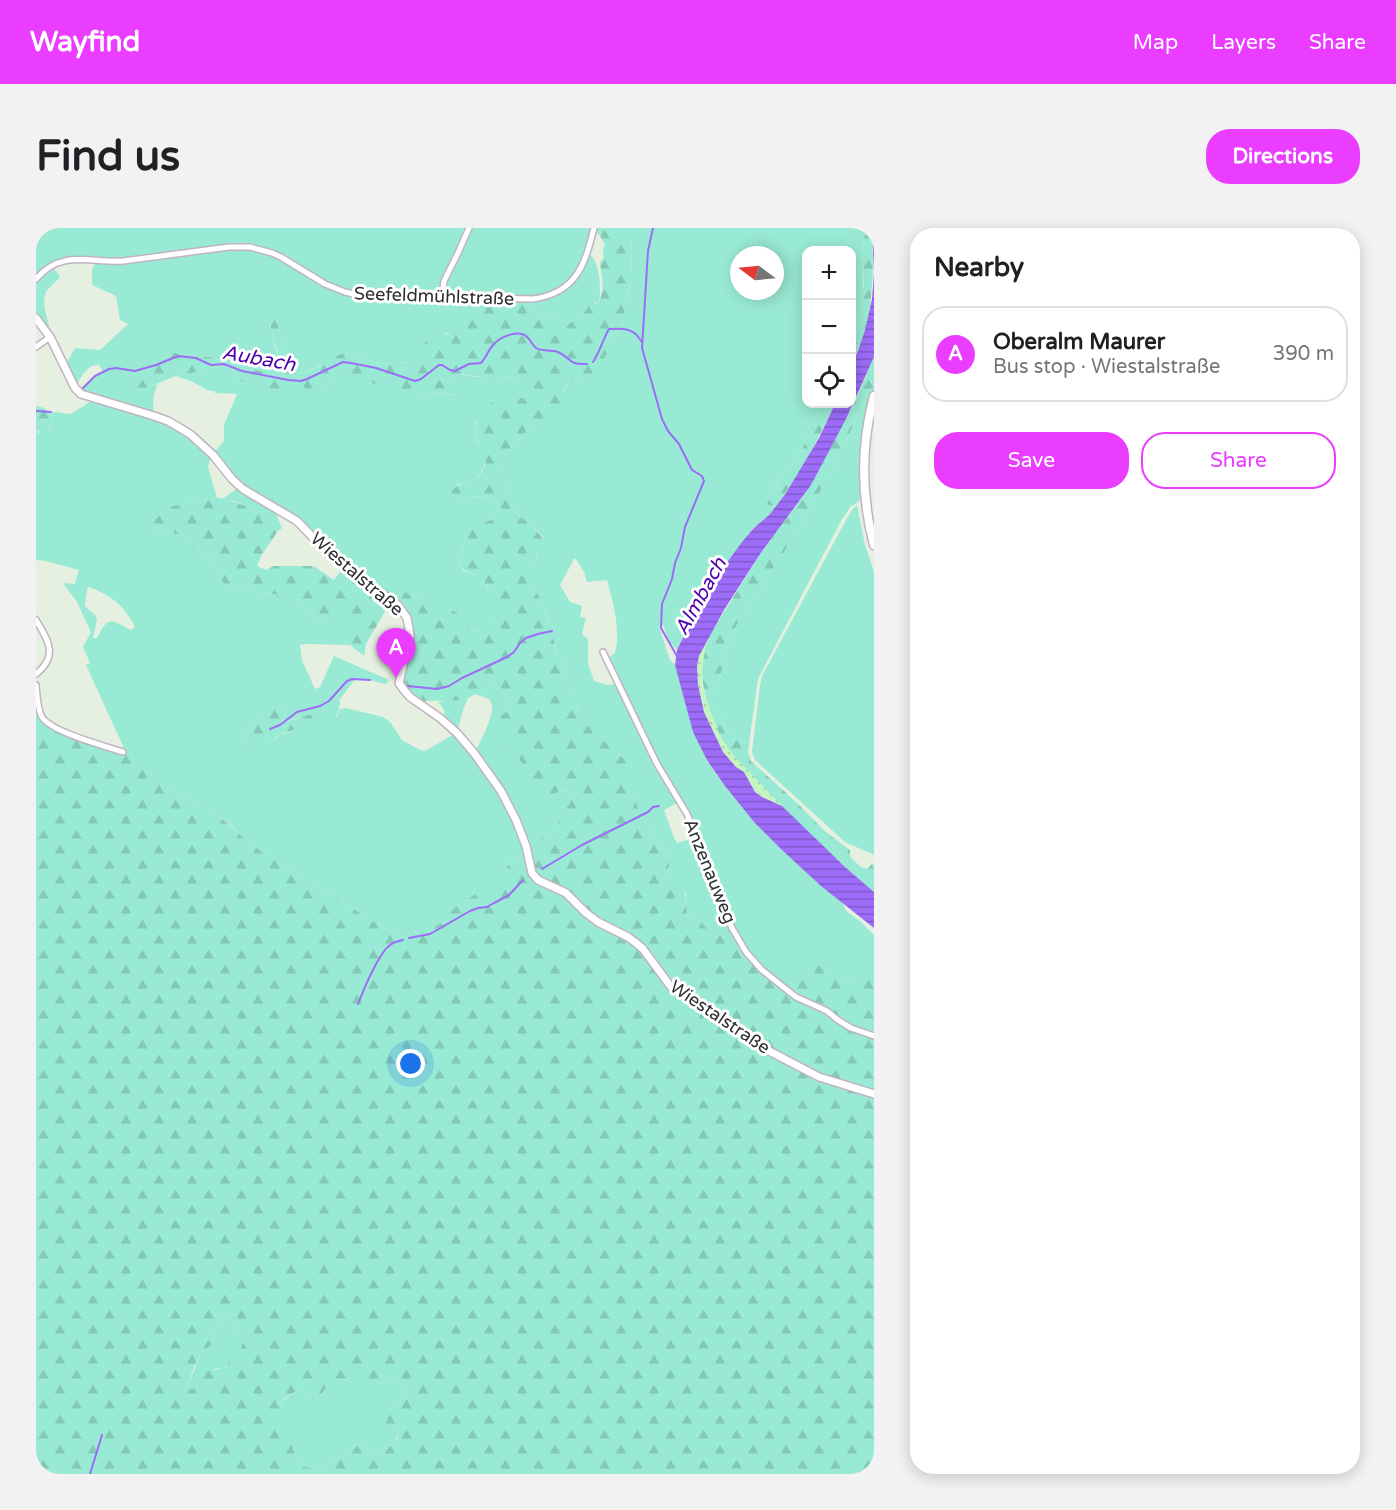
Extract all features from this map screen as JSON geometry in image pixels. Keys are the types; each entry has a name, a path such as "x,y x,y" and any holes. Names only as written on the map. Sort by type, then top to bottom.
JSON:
{"main road":[{"path":"874,396 868,423 864,479 867,514 874,545"}],"street":[{"path":"442,297 444,281 469,228"},
{"name":"Seefeldmühlstraße","path":"36,279 50,265 66,259 123,261 240,246 272,253 324,284 345,292 368,296 533,299 551,295 567,285 584,264 594,228"},
{"name":"Wiestalstraße","path":"36,318 50,337 75,388 81,394 168,421 197,438 243,489 297,521 332,557 398,605 407,618 410,635 399,683 410,697 457,733 501,791 516,820 535,877 566,893 598,922 636,943 671,987 754,1042 819,1077 874,1094"},
{"path":"36,347 50,337"},
{"path":"36,620 48,639 50,648 48,660 36,674"},
{"name":"Anzenauweg","path":"603,652 657,764 687,814 732,928 746,952 762,970 796,997 827,1011 851,1028 874,1036"},
{"path":"36,685 40,712 46,722 62,731 123,752"}],"green space":[{"path":"36,228 586,228 586,239 591,242 588,252 598,269 599,303 595,302 571,323 538,313 520,299 487,302 474,309 465,320 463,330 459,335 446,333 428,340 411,362 379,364 347,352 304,373 292,372 288,367 285,347 276,319 270,324 282,367 281,374 241,369 223,359 176,353 152,364 145,364 130,374 146,388 158,384 153,400 154,416 168,421 213,454 224,441 224,425 237,394 215,393 215,391 207,390 176,376 225,366 233,370 240,381 267,392 272,388 284,388 294,383 325,389 335,377 344,375 420,394 435,392 453,395 458,388 452,387 451,379 460,374 477,377 513,377 530,381 530,390 523,399 515,396 480,410 475,423 476,440 485,452 484,466 474,481 458,484 446,496 454,502 465,496 493,497 498,504 493,519 471,530 465,540 459,563 464,571 480,577 496,605 495,617 488,628 483,631 471,630 460,615 440,607 427,598 417,600 406,592 390,598 332,557 304,527 273,507 282,528 278,531 267,524 255,511 235,501 223,499 240,486 211,457 208,467 217,498 196,500 163,510 159,516 148,521 148,533 177,534 209,556 225,585 234,589 245,587 256,593 276,594 280,600 297,599 315,617 330,625 344,617 350,628 350,645 300,645 302,660 315,689 320,687 334,656 389,680 386,684 355,679 340,699 336,697 321,714 282,723 287,711 284,707 265,714 249,724 244,735 247,748 255,749 281,734 290,732 301,723 337,717 340,709 346,708 383,717 390,722 402,740 425,751 456,733 443,717 444,711 438,702 468,698 457,733 474,753 492,712 489,699 475,694 488,686 500,689 507,698 509,706 506,712 510,748 523,764 520,772 527,784 536,792 541,793 563,790 569,792 571,799 569,805 562,812 552,836 540,838 526,846 527,853 512,858 495,887 462,902 451,912 446,922 437,925 425,935 415,931 405,939 367,918 261,851 229,823 172,791 123,752 123,746 86,665 90,663 83,647 91,632 77,602 63,583 75,584 79,570 36,560 36,431 39,433 50,430 51,413 71,414 91,401 91,398 79,392 103,371 99,365 94,365 84,372 75,388 66,364 75,348 100,350 128,324 120,320 116,296 92,285 92,270 96,261 80,259 50,266 60,277 47,290 45,296 50,330 47,331 36,318","holes":["88,587 110,597 122,607 135,627 131,630 119,623 107,622 97,638 93,638 97,619 85,606"]},
{"path":"586,228 631,228 631,282 623,322 614,344 589,379 573,380 564,389 566,412 562,416 548,417 530,428 514,444 502,461 501,477 510,494 514,510 528,521 547,543 537,555 530,587 539,597 549,626 546,634 553,639 555,652 566,666 565,681 577,701 579,724 591,728 593,734 632,767 632,792 636,797 637,806 656,844 670,855 668,874 682,878 688,917 695,919 699,917 705,927 722,934 736,936 753,961 791,993 817,965 843,979 874,981 874,1474 36,1474 36,712 40,712 53,727 128,755 172,791 217,815 261,851 367,918 405,939 409,931 425,934 437,925 446,922 451,911 461,903 481,891 490,891 502,877 512,858 527,853 526,846 540,838 552,836 557,828 561,812 569,805 571,799 569,792 564,790 552,796 528,788 520,772 522,764 517,754 510,748 508,736 500,731 498,726 499,717 506,712 509,706 507,698 500,689 488,686 469,698 417,702 399,683 409,625 391,601 366,644 364,656 350,645 350,628 344,618 330,625 315,617 297,599 290,602 280,600 276,594 256,593 245,587 234,589 225,585 209,556 177,534 152,532 148,534 148,521 159,516 163,510 201,500 221,498 232,501 256,512 278,531 257,566 266,570 274,566 310,566 334,580 344,566 389,598 406,592 417,600 427,598 436,600 440,607 459,614 471,629 484,630 493,621 495,608 493,600 484,581 465,570 459,563 467,535 475,527 493,519 498,504 493,497 465,496 448,503 446,496 459,484 476,479 486,462 475,430 480,410 510,392 523,399 530,390 529,381 513,377 496,378 460,374 451,379 452,386 466,390 463,396 435,392 407,393 344,375 335,377 325,389 314,387 307,390 294,383 285,388 271,389 264,397 258,396 255,388 240,381 233,370 225,366 176,376 146,388 131,387 127,379 138,367 152,364 175,353 224,359 241,369 280,373 271,318 276,319 285,347 288,368 292,372 304,373 347,352 379,364 411,362 433,336 460,333 470,311 490,298 520,299 538,313 571,323 582,315 591,303 599,303 602,292 600,263 604,258 605,245 599,234 594,232 591,242 586,239","holes":["225,1313 236,1315 239,1331 244,1341 238,1354 230,1357 227,1367 204,1372 193,1389 187,1388 200,1355 211,1345","340,1378 366,1391 380,1383 398,1381 405,1390 400,1403 391,1410 385,1425 392,1430 399,1425 398,1438 384,1452 356,1446 322,1469 305,1467 293,1450 294,1429 282,1423 282,1409 277,1404 296,1391 320,1395"]},
{"path":"631,228 863,228 864,270 856,327 856,246 802,246 802,408 819,408 809,427 803,448 773,489 766,504 776,506 742,542 706,591 677,650 669,641 663,625 659,627 670,660 675,665 707,760 754,822 821,886 841,901 847,912 874,935 874,981 843,979 817,965 792,993 762,970 736,936 722,934 688,917 686,893 668,874 670,855 656,844 637,806 621,755 579,724 577,701 565,681 566,666 555,652 556,644 546,634 549,625 536,591 530,587 533,569 544,538 514,510 510,494 501,477 502,461 514,444 530,428 548,416 562,416 566,406 563,395 567,386 573,380 585,381 614,344 623,322 631,282","holes":["574,559 584,572 587,582 607,580 616,616 617,635 615,653 607,659 616,684 607,685 594,681 588,663 588,639 582,634 586,618 580,617 582,606 570,602 560,585","681,801 697,837 677,843 664,810"]},
{"path":"863,228 872,228 873,263 869,314 856,354 856,326 864,283"},
{"path":"874,357 874,397 866,399 832,470 801,526 731,635 715,696 715,704 729,733 736,728 750,736 748,752 751,761 826,832 850,850 850,857 862,868 867,869 874,864 874,892 806,830 732,753 721,737 713,718 702,674 704,652 713,630 760,554 802,498 852,408 856,408 856,399"},
{"path":"874,396 865,495 851,506 841,521 758,679 750,736 734,729 729,733 715,704 715,696 731,635 801,526 832,470 866,399"},
{"path":"36,406 47,410 52,417 51,426 43,434 36,430"},
{"path":"819,408 833,408 785,494 776,506 766,504 764,502 803,448 809,427"},
{"path":"857,505 865,545 874,572 874,855 845,842 755,760 752,752 762,676 845,522"},
{"path":"336,697 340,699 339,709 336,717 330,723 320,726 314,721 307,723 280,734 259,747 251,750 247,748 244,735 249,724 273,709 284,707 287,711 282,723 315,713 321,714"},
{"path":"225,1313 236,1315 239,1331 244,1341 238,1354 227,1367 214,1369 193,1389 187,1388 200,1355 211,1345"},
{"path":"339,1378 366,1390 380,1383 398,1381 405,1390 400,1403 391,1410 398,1424 399,1433 384,1452 356,1446 322,1469 305,1467 293,1450 295,1441 282,1423 282,1409 277,1404 296,1391 320,1395"}],"sand":[{"path":"706,643 702,686 721,738 734,756 782,806 755,792 744,772 736,767 723,752 704,712 698,685 697,666"}],"shaded area":[{"path":"872,228 874,228 874,273"},
{"path":"874,273 874,357 856,397 856,355 872,299"},
{"path":"833,408 851,408 811,485 760,554 724,610 699,656 698,685 704,712 723,752 736,767 744,772 755,792 782,806 874,892 874,928 821,886 782,850 754,822 725,786 707,760 693,732 675,665 677,650 706,591 742,542 770,514 786,493 819,438"}],"waterway":[{"name":"Aubach","path":"653,228 648,251 642,348 662,419 679,444 692,470 702,476 704,481 685,527 672,579 662,604 661,628 678,658"},
{"name":"Aubach","path":"593,362 609,329 628,330 641,341"},
{"name":"Aubach","path":"82,389 95,376 109,369 135,371 178,356 196,358 211,365 224,364 242,371 288,380 301,381 343,362 376,368 415,381 439,365 455,371 469,364 481,363 497,341 515,334 524,335 538,349 555,351 573,362 587,364"},
{"name":"Aubach","path":"36,411 51,412"},
{"path":"408,686 437,689 449,686 507,657 526,638 552,631"},
{"path":"270,729 280,725 297,712 320,706 329,701 347,681 370,680"},
{"path":"542,869 582,845 648,812 653,807 659,806"},
{"path":"409,938 430,934 470,911 487,907 509,895 523,880"},
{"path":"358,1004 380,956 391,944 403,940"},
{"path":"90,1474 102,1435"}],"place":[{"name":"Oberalm Maurer","path":"396,678"}],"water label":[{"name":"Almbach","path":"700,596"}]}
